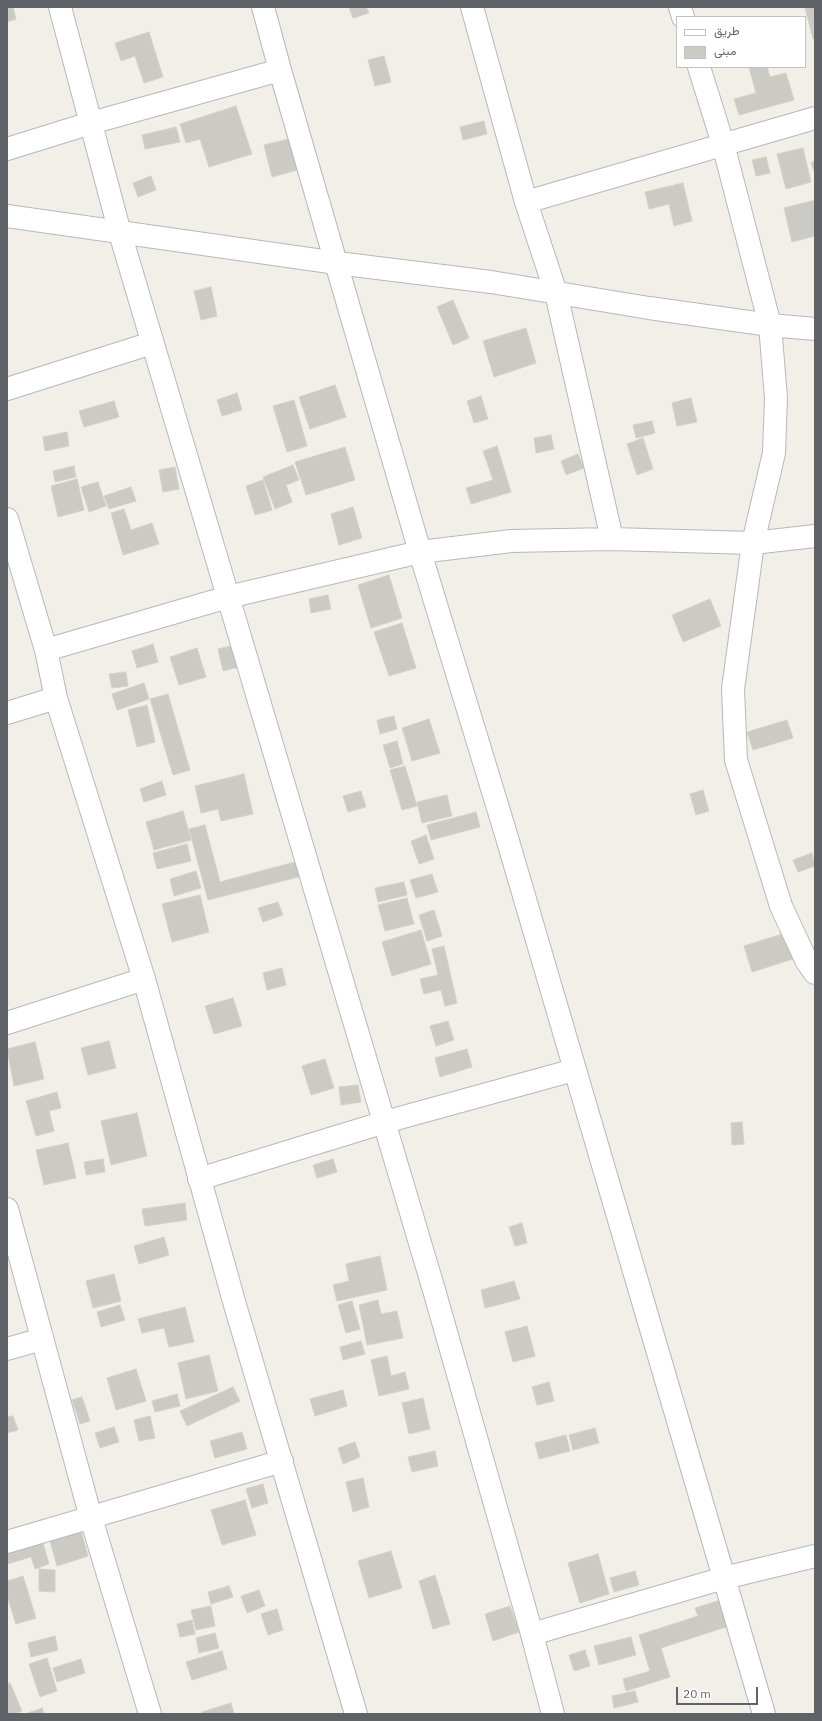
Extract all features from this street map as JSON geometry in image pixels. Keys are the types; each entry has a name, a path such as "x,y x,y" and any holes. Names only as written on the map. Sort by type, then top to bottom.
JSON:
{"street":[{"path":"60,7 120,233 385,1122 532,1634 553,1714"},
{"path":"263,7 420,552 505,831 764,1714"},
{"path":"472,7 526,202 556,293 612,539"},
{"path":"698,68 722,144 770,325 776,398 774,453 753,543 733,689 736,760 781,906 807,962 815,973"},
{"path":"7,149 91,123 280,70"},
{"path":"526,202 815,118"},
{"path":"7,216 337,263 491,282 770,325 815,329"},
{"path":"7,389 152,343"},
{"path":"7,519 46,650 56,698 144,979 199,1179 356,1714"},
{"path":"46,650 228,597 420,552 511,541 612,539 753,543 815,536"},
{"path":"7,713 56,698"},
{"path":"7,1023 144,979"},
{"path":"199,1179 385,1122 574,1070"},
{"path":"7,1209 91,1518 150,1714"},
{"path":"7,1349 42,1339"},
{"path":"7,1542 282,1461"},
{"path":"532,1634 724,1578 815,1556"}],"building":[{"path":"7,7 13,7 16,19 7,22"},
{"path":"349,7 366,7 369,13 353,18"},
{"path":"815,7 815,38 813,39 805,8"},
{"path":"149,32 163,77 144,83 135,56 121,61 115,43"},
{"path":"384,56 391,82 375,86 368,60"},
{"path":"749,68 767,68 770,77 786,73 794,100 739,115 734,99 756,93"},
{"path":"236,106 252,154 209,167 200,139 186,143 180,124"},
{"path":"484,121 487,134 463,140 460,127"},
{"path":"176,127 180,142 145,149 142,135"},
{"path":"289,139 297,170 272,177 264,145"},
{"path":"803,148 811,182 786,189 777,154"},
{"path":"766,157 770,173 756,176 752,160"},
{"path":"815,161 815,174 811,163"},
{"path":"151,176 156,190 138,197 133,183"},
{"path":"683,183 692,221 674,226 669,204 649,209 645,192"},
{"path":"815,200 815,236 792,242 784,208"},
{"path":"211,287 217,316 201,320 194,291"},
{"path":"453,300 469,338 453,345 437,307"},
{"path":"526,328 536,363 494,377 483,341"},
{"path":"335,385 346,417 310,429 299,397"},
{"path":"237,393 242,410 222,416 217,400"},
{"path":"481,396 488,419 474,423 467,401"},
{"path":"691,398 697,422 677,426 672,403"},
{"path":"294,400 307,446 287,452 273,406"},
{"path":"114,401 119,417 84,427 79,411"},
{"path":"652,421 655,433 636,438 633,425"},
{"path":"67,432 69,446 45,451 43,437"},
{"path":"551,435 554,449 536,453 534,438"},
{"path":"643,438 653,469 637,475 627,444"},
{"path":"497,446 511,492 471,504 466,488 493,480 483,451"},
{"path":"345,447 355,480 306,495 295,462"},
{"path":"578,454 584,468 566,475 561,461"},
{"path":"293,465 299,480 286,485 292,502 275,509 263,477"},
{"path":"74,466 76,477 55,482 53,471"},
{"path":"175,467 179,489 163,492 159,470"},
{"path":"77,479 84,510 58,517 51,486"},
{"path":"263,480 272,510 255,515 246,486"},
{"path":"98,482 106,506 89,512 81,487"},
{"path":"131,487 136,501 109,509 104,496"},
{"path":"353,507 362,538 339,545 331,514"},
{"path":"124,509 131,530 152,523 159,544 123,555 111,513"},
{"path":"389,575 402,618 371,628 358,585"},
{"path":"328,595 331,609 311,613 309,599"},
{"path":"710,599 721,626 683,642 672,615"},
{"path":"402,623 416,668 389,676 374,632"},
{"path":"153,644 158,662 137,668 132,651"},
{"path":"234,645 239,667 223,671 218,649"},
{"path":"197,648 206,677 179,685 170,657"},
{"path":"126,672 128,686 112,688 109,674"},
{"path":"144,683 149,699 117,710 112,694"},
{"path":"168,694 190,770 173,775 150,699"},
{"path":"147,705 155,742 137,747 128,710"},
{"path":"394,716 397,729 380,734 377,720"},
{"path":"429,719 440,753 412,761 402,728"},
{"path":"787,720 793,738 753,750 747,732"},
{"path":"397,741 403,764 390,768 383,745"},
{"path":"405,766 417,806 402,810 390,770"},
{"path":"244,774 253,814 221,821 218,809 201,813 195,786"},
{"path":"162,781 166,795 144,802 140,789"},
{"path":"703,790 709,811 696,815 690,794"},
{"path":"361,791 366,807 348,812 343,796"},
{"path":"447,795 452,816 422,823 417,802"},
{"path":"183,811 191,840 154,850 146,822"},
{"path":"476,812 480,827 431,840 427,825"},
{"path":"205,825 220,882 306,859 310,874 208,900 189,829"},
{"path":"426,835 434,859 419,864 411,841"},
{"path":"187,844 191,861 157,869 153,853"},
{"path":"812,853 815,866 798,872 793,860"},
{"path":"196,871 201,888 174,896 170,879"},
{"path":"432,874 438,892 416,898 410,880"},
{"path":"404,882 407,895 378,902 375,888"},
{"path":"200,895 209,932 172,942 162,904"},
{"path":"407,898 414,924 385,931 378,905"},
{"path":"278,902 283,915 263,922 258,908"},
{"path":"434,910 442,936 427,941 419,915"},
{"path":"801,928 809,954 752,972 744,946"},
{"path":"421,930 431,964 392,976 382,942"},
{"path":"444,946 457,1003 445,1006 441,990 424,994 420,979 438,975 432,949"},
{"path":"282,968 286,985 267,990 263,973"},
{"path":"233,998 242,1026 214,1034 205,1006"},
{"path":"448,1021 454,1040 436,1046 430,1026"},
{"path":"109,1041 116,1068 88,1075 81,1048"},
{"path":"35,1042 44,1079 14,1086 7,1049"},
{"path":"467,1049 472,1067 440,1077 435,1058"},
{"path":"325,1059 334,1088 311,1095 302,1066"},
{"path":"358,1085 361,1102 341,1105 339,1087"},
{"path":"57,1092 61,1108 49,1111 54,1131 36,1136 26,1101"},
{"path":"137,1113 147,1156 111,1165 101,1121"},
{"path":"742,1122 744,1144 732,1145 731,1123"},
{"path":"68,1143 76,1178 44,1185 36,1150"},
{"path":"103,1159 105,1172 86,1175 84,1162"},
{"path":"333,1159 337,1172 317,1178 313,1165"},
{"path":"185,1203 187,1220 145,1226 142,1209"},
{"path":"522,1223 527,1243 515,1246 509,1227"},
{"path":"164,1237 169,1255 139,1264 134,1246"},
{"path":"380,1256 387,1290 337,1301 333,1285 349,1281 346,1264"},
{"path":"114,1274 121,1301 93,1308 86,1281"},
{"path":"514,1281 520,1299 485,1308 481,1290"},
{"path":"378,1300 381,1314 397,1311 403,1338 367,1345 359,1305"},
{"path":"352,1301 360,1329 346,1333 338,1305"},
{"path":"120,1305 125,1320 101,1327 97,1312"},
{"path":"185,1307 194,1342 169,1347 164,1328 142,1333 138,1319"},
{"path":"527,1326 535,1356 513,1362 505,1332"},
{"path":"361,1341 365,1354 343,1360 340,1347"},
{"path":"209,1355 218,1391 186,1399 178,1363"},
{"path":"387,1356 391,1376 405,1372 409,1389 379,1396 371,1360"},
{"path":"136,1369 146,1401 116,1410 107,1378"},
{"path":"549,1382 554,1401 537,1405 532,1387"},
{"path":"233,1387 240,1401 187,1426 180,1411"},
{"path":"343,1390 347,1406 315,1416 310,1399"},
{"path":"177,1394 180,1406 155,1412 152,1401"},
{"path":"82,1397 90,1421 80,1424 72,1400"},
{"path":"423,1398 430,1429 409,1434 402,1403"},
{"path":"13,1416 18,1430 7,1433 7,1417"},
{"path":"150,1416 155,1438 139,1441 134,1420"},
{"path":"114,1427 119,1442 100,1448 95,1433"},
{"path":"595,1428 599,1443 573,1450 569,1435"},
{"path":"242,1432 247,1449 215,1458 210,1441"},
{"path":"566,1435 570,1451 539,1459 535,1443"},
{"path":"355,1442 360,1457 343,1464 338,1448"},
{"path":"435,1451 438,1466 412,1472 408,1457"},
{"path":"363,1478 369,1507 353,1512 346,1482"},
{"path":"263,1484 268,1503 252,1508 246,1489"},
{"path":"245,1500 256,1535 222,1545 211,1510"},
{"path":"81,1531 88,1556 57,1566 50,1541"},
{"path":"43,1543 49,1564 35,1569 31,1557 7,1564 7,1554"},
{"path":"391,1551 402,1588 369,1598 358,1561"},
{"path":"598,1554 609,1594 580,1603 568,1563"},
{"path":"39,1569 55,1570 55,1592 39,1591"},
{"path":"635,1571 639,1585 614,1592 610,1578"},
{"path":"435,1575 450,1624 433,1629 419,1581"},
{"path":"23,1576 36,1618 16,1624 7,1596 7,1581"},
{"path":"229,1586 233,1597 211,1604 208,1592"},
{"path":"259,1590 265,1606 247,1613 241,1596"},
{"path":"724,1599 732,1625 661,1648 670,1677 626,1691 623,1679 650,1671 639,1635 698,1616 695,1608"},
{"path":"211,1606 215,1626 196,1630 191,1610"},
{"path":"510,1606 519,1632 493,1641 485,1614"},
{"path":"277,1609 283,1630 268,1635 261,1614"},
{"path":"192,1620 195,1634 180,1637 177,1624"},
{"path":"215,1633 219,1648 199,1653 196,1638"},
{"path":"55,1636 58,1650 31,1657 28,1643"},
{"path":"631,1637 636,1655 599,1665 594,1646"},
{"path":"585,1650 590,1666 574,1671 569,1655"},
{"path":"222,1651 227,1669 192,1680 186,1662"},
{"path":"47,1658 57,1691 40,1697 29,1664"},
{"path":"81,1659 85,1673 57,1682 53,1668"},
{"path":"10,1683 22,1711 14,1714 7,1714 7,1685"},
{"path":"635,1691 638,1702 614,1708 612,1696"},
{"path":"231,1703 234,1714 202,1714 202,1712"},
{"path":"42,1708 44,1714 28,1714 28,1713"}]}
